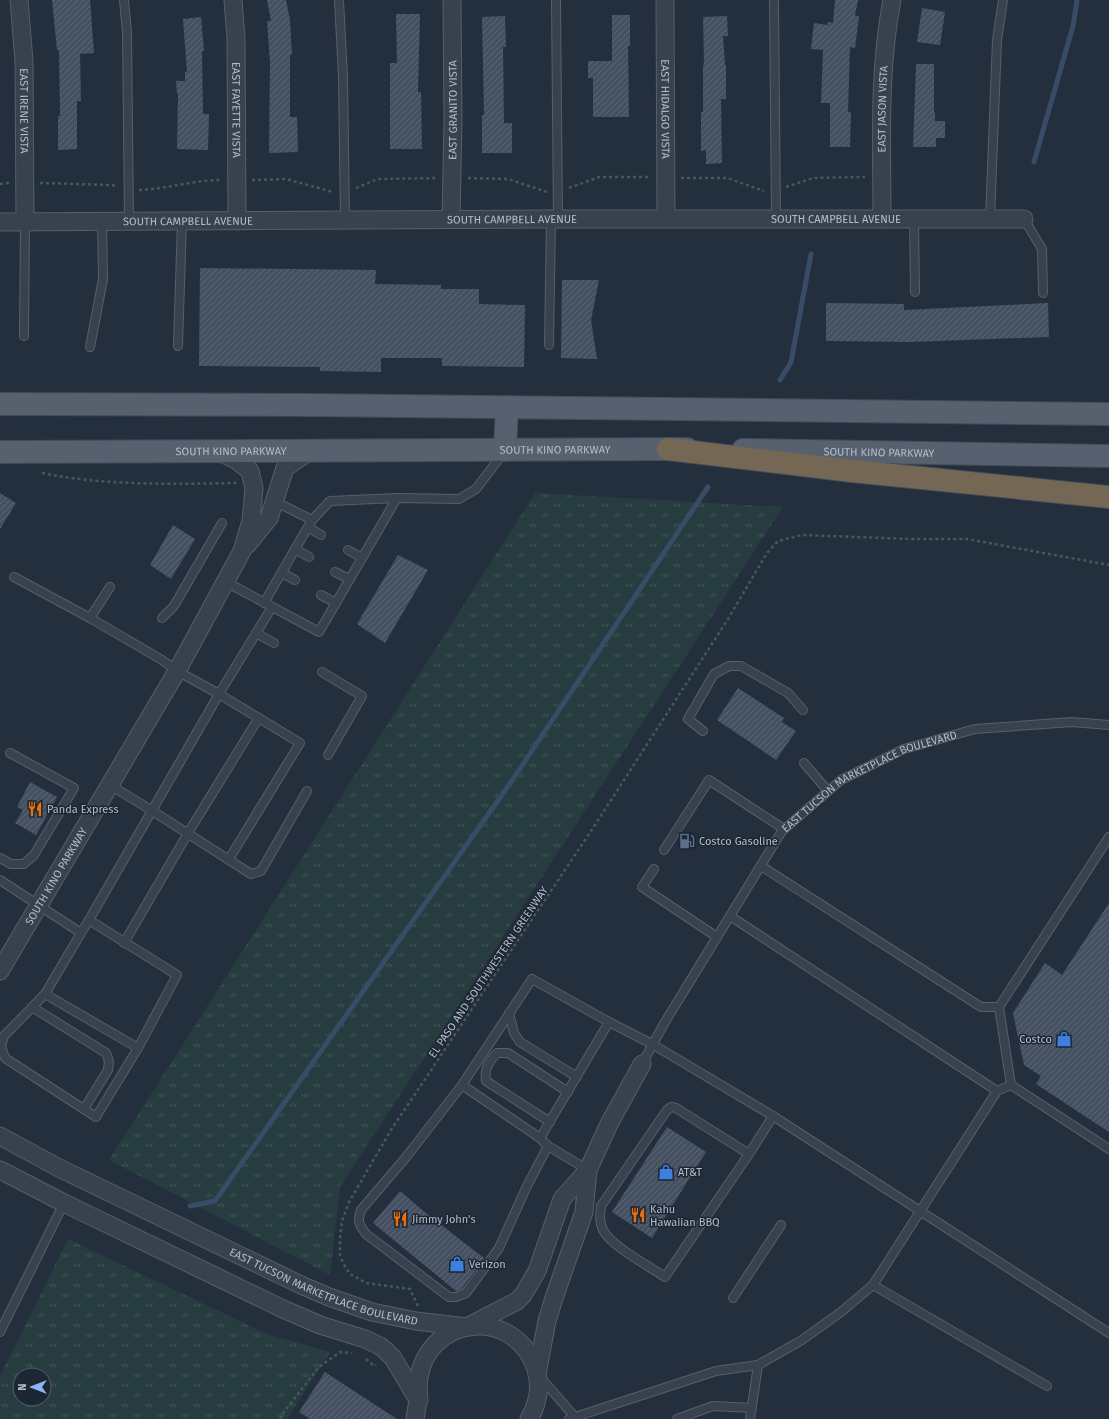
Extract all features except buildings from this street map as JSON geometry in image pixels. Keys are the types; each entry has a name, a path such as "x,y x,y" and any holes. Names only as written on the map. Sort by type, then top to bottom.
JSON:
{"highway":[{"path":"668,449 852,471 1109,497"}],"main road":[{"path":"0,404 305,404 1109,414"},
{"path":"505,450 507,407"},
{"name":"SOUTH KINO PARKWAY","path":"0,452 668,449 1109,456"}],"street":[{"name":"EAST IRENE VISTA","path":"19,0 24,61 26,158 25,222"},
{"name":"EAST FAYETTE VISTA","path":"233,0 236,38 237,221"},
{"name":"EAST GRANITO VISTA","path":"452,0 452,219"},
{"name":"EAST HIDALGO VISTA","path":"665,0 666,219"},
{"name":"EAST JASON VISTA","path":"882,219 882,87 884,54 892,0"},
{"name":"SOUTH CAMPBELL AVENUE","path":"0,222 452,219 1024,219"},
{"path":"218,451 236,460 250,471 254,488 251,521 242,551"},
{"path":"242,551 269,518 285,468 310,451"},
{"name":"SOUTH KINO PARKWAY","path":"0,971 177,671 242,551"},
{"name":"EAST TUCSON MARKETPLACE BOULEVARD","path":"0,1136 59,1168 301,1285 329,1297 359,1308 392,1317 467,1327 504,1308 523,1295 537,1271 562,1199 588,1170 609,1124 642,1064"},
{"path":"0,1170 64,1203 283,1309 320,1325 365,1339 380,1346 393,1358 418,1400 426,1419"},
{"name":"EAST TUCSON MARKETPLACE BOULEVARD","path":"537,1374 547,1321 584,1212 588,1170"},
{"path":"415,1419 418,1400 417,1384 420,1368 428,1353 438,1341 452,1332 467,1327 480,1326 493,1328 506,1333 517,1340 526,1350 533,1362 539,1387 533,1413 529,1419"}],"lane":[{"path":"124,0 127,32 129,221"},
{"path":"339,0 343,76 345,220"},
{"path":"549,345 555,219 556,0"},
{"path":"774,0 776,219"},
{"path":"990,219 996,40 1003,0"},
{"path":"914,219 915,292"},
{"path":"1024,219 1042,249 1043,293"},
{"path":"90,347 103,279 102,221"},
{"path":"178,346 182,221"},
{"path":"24,336 25,222"},
{"path":"264,603 310,524 330,501 397,498 459,499 476,489 505,450"},
{"path":"226,582 319,632 397,498"},
{"path":"274,501 310,524 322,535"},
{"path":"162,618 174,606 222,523"},
{"path":"295,549 309,557"},
{"path":"348,550 362,558"},
{"path":"335,572 349,580"},
{"path":"282,573 295,580"},
{"path":"14,577 90,618 300,743 229,860"},
{"path":"90,618 110,587"},
{"path":"322,595 336,604"},
{"path":"89,920 177,976 138,1048 96,1117 5,1058 1,1046 4,1036 45,994 219,694 272,607"},
{"path":"256,633 274,643"},
{"path":"703,731 688,719 714,674 728,666 741,666 788,693 803,710"},
{"path":"322,672 362,696 328,755"},
{"path":"124,943 188,833 258,719"},
{"name":"EAST TUCSON MARKETPLACE BOULEVARD","path":"642,1064 652,1044 782,831 841,780 904,749 975,729 1072,722 1109,725"},
{"path":"0,858 11,864 24,864 34,855 74,788 10,753"},
{"path":"804,763 828,791"},
{"path":"664,850 709,780 784,829"},
{"path":"110,785 152,810 251,874 261,871 307,791"},
{"path":"1109,837 999,1007 1011,1085 1109,1149"},
{"path":"761,866 981,1006 999,1007"},
{"path":"654,869 642,887 717,937"},
{"path":"0,880 81,933"},
{"path":"730,916 996,1091"},
{"path":"548,1146 526,1188 499,1248 466,1293 456,1297 448,1296 366,1234 359,1225 358,1218 361,1210 407,1156 462,1085 532,979 652,1044 773,1116 1109,1333"},
{"path":"45,994 138,1048"},
{"path":"32,1007 106,1052 109,1061 108,1070 84,1109"},
{"path":"509,1013 514,1033 520,1042 577,1077"},
{"path":"540,1138 609,1022"},
{"path":"550,1122 486,1081 485,1072 490,1061 497,1053 508,1053 568,1092"},
{"path":"481,1056 490,1061"},
{"path":"462,1085 540,1138 548,1146 588,1170"},
{"path":"537,1374 572,1418 716,1371 758,1365 802,1340 842,1312 873,1284 996,1091 1011,1085"},
{"path":"749,1154 676,1108 671,1107 667,1110 606,1196 601,1206 600,1219 604,1231 613,1242 665,1277 749,1154 773,1116"},
{"path":"0,1332 64,1203"},
{"path":"733,1298 781,1225"},
{"path":"873,1284 1047,1386"},
{"path":"750,1419 758,1365"},
{"path":"676,1419 712,1406 752,1408"}],"path":[{"path":"0,184 11,183"},
{"path":"42,472 63,477 147,484 238,483"},
{"name":"EL PASO AND SOUTHWESTERN GREENWAY","path":"419,1306 410,1289 366,1283 350,1274 344,1266 340,1255 340,1239 342,1221 349,1202 391,1130 593,828 728,619 767,553 778,541 802,535 911,539 967,539 1109,565"},
{"path":"280,1419 319,1367 340,1352 353,1354"},
{"path":"364,1358 374,1366 378,1364"}],"green space":[{"path":"535,493 783,507 340,1187 330,1275 109,1160"},
{"path":"68,1239 267,1334 330,1352 287,1419 0,1419 0,1376"}],"waterway":[{"path":"1034,162 1073,26 1077,0"},
{"path":"780,380 791,362 811,254"},
{"path":"190,1206 215,1201 511,782 708,487"}],"place":[{"name":"Panda Express","path":"35,809"},
{"name":"Costco Gasoline","path":"687,841"},
{"name":"Costco","path":"1064,1039"},
{"name":"AT&T","path":"666,1172"},
{"name":"Kahu Hawaiian BBQ","path":"638,1215"},
{"name":"Jimmy John's","path":"400,1219"},
{"name":"Verizon","path":"457,1264"}]}
